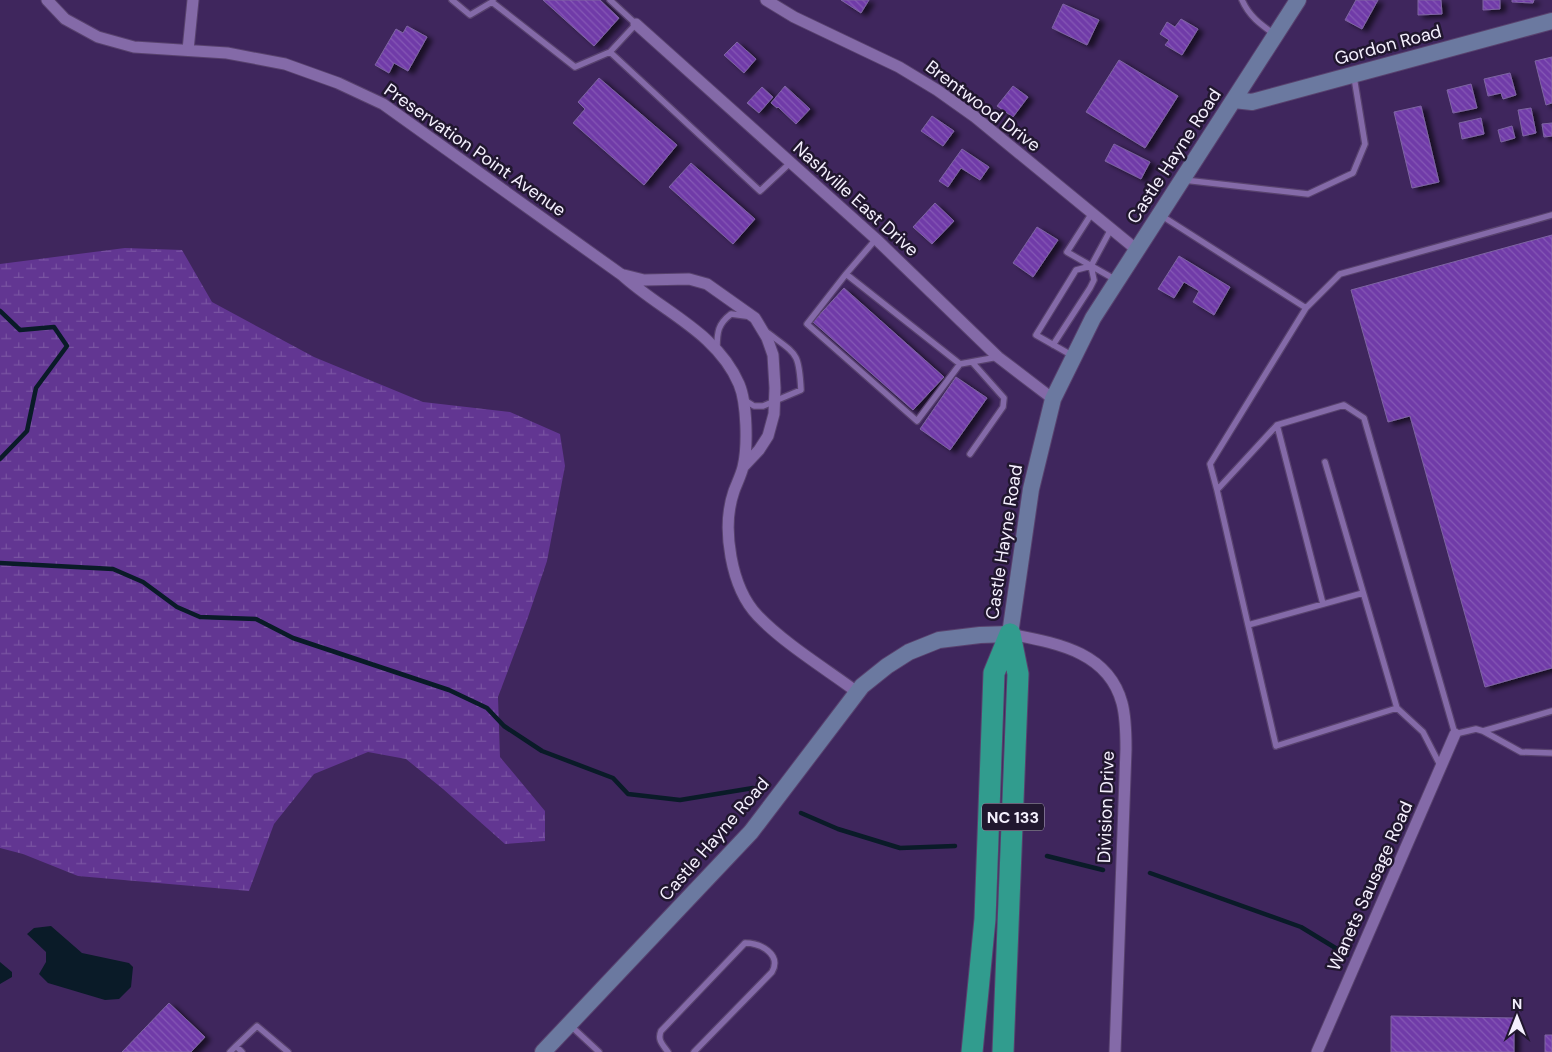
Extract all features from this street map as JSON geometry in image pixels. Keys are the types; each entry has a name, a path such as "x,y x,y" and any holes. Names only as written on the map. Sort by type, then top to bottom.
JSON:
{"highway":[{"name":"NC 133","path":"972,1052 985,919 994,673 1010,634"},
{"name":"NC 133","path":"1003,1052 1018,674 1010,634"},
{"path":"984,1052 985,919"},
{"path":"1006,1000 1007,1052"}],"main road":[{"name":"Castle Hayne Road","path":"543,1052 751,832 858,692 887,666 909,652 940,640 980,635 1010,634 1031,489 1053,399 1093,318 1298,0"},
{"name":"Gordon Road","path":"1234,100 1252,102 1552,21"}],"street":[{"name":"Preservation Point Avenue","path":"47,0 65,19 98,37 134,47 227,53 285,64 338,82 383,104 622,275 636,288 706,338 730,366 740,385 743,399 746,432 743,467 733,494 727,527 730,556 743,595 757,616 778,634 858,692"},
{"path":"188,50 193,0"},
{"name":"Brentwood Drive","path":"766,0 794,17 899,67 937,90 975,117 1137,250"},
{"name":"Nashville East Drive","path":"636,24 876,239 998,357 1053,399"},
{"name":"Preservation Point Avenue","path":"622,275 644,280 689,279 707,284 721,292 758,323 767,338 773,355 774,414 768,436 759,450 743,467"},
{"name":"Division Drive","path":"1010,634 1065,646 1086,656 1111,681 1121,702 1126,725 1126,749 1115,1052"},
{"name":"Wanets Sausage Road","path":"1317,1052 1456,734"}],"lane":[{"path":"452,0 470,15 493,1 575,67 610,52 636,24 610,0"},
{"path":"1242,0 1246,10 1253,19 1276,36"},
{"path":"610,52 760,191 790,163"},
{"path":"1182,180 1308,194 1353,172 1365,144 1354,75"},
{"path":"1092,214 1067,252 1117,281"},
{"path":"1160,214 1306,308"},
{"path":"1397,708 1276,746 1210,464 1306,308 1340,274 1552,215"},
{"path":"1053,345 1094,280 1091,266 1112,229"},
{"path":"876,239 807,324 917,421 960,364 998,357"},
{"path":"1075,357 1036,335 1076,270 1091,266"},
{"path":"846,274 960,364"},
{"path":"716,348 716,332 722,321 731,314 739,314 758,323 796,354 800,367 801,390 763,406 754,406 743,399"},
{"path":"970,454 1003,407 1004,398 972,362"},
{"path":"1217,490 1277,425 1344,405 1364,418 1456,734 1476,729 1521,752 1552,753"},
{"path":"1277,425 1323,604"},
{"path":"1325,462 1397,708 1423,732 1441,767"},
{"path":"1248,625 1363,593"},
{"path":"1483,731 1552,711"},
{"path":"668,1052 660,1040 661,1031 745,943 763,946 770,951 774,962 772,972 694,1052"},
{"path":"570,1024 599,1052"},
{"path":"230,1052 257,1026 288,1052"},
{"path":"236,1046 242,1052"}],"green space":[{"path":"125,248 182,250 212,302 314,357 423,402 510,412 560,434 565,466 547,561 498,697 500,757 545,811 545,841 505,844 406,759 368,752 314,774 274,824 249,891 78,876 23,854 0,848 0,264"}],"water":[{"path":"51,926 82,953 129,963 133,967 131,987 119,999 105,1000 48,983 39,974 46,962 46,952 27,934 34,928"},
{"path":"0,962 12,972 12,977 0,984"}],"building":[{"path":"543,0 600,0 619,18 594,46"},
{"path":"841,0 869,0 861,13"},
{"path":"1356,0 1378,0 1362,29 1345,20"},
{"path":"1418,0 1441,0 1442,14 1418,15"},
{"path":"1483,0 1500,0 1500,9 1483,10"},
{"path":"1512,0 1534,0 1533,3 1512,2"},
{"path":"1063,4 1099,20 1087,45 1052,28"},
{"path":"1181,19 1198,29 1182,55 1165,45 1169,40 1160,34 1167,22 1175,27"},
{"path":"407,26 427,37 408,71 394,63 389,73 375,65 396,29 403,33"},
{"path":"737,42 756,59 744,73 724,55"},
{"path":"1552,57 1552,103 1546,105 1535,61"},
{"path":"1119,60 1178,96 1145,148 1086,112"},
{"path":"1510,73 1516,95 1503,99 1501,93 1488,96 1484,79"},
{"path":"599,78 677,145 644,185 573,123 585,109 578,102"},
{"path":"1471,84 1477,108 1453,113 1447,90"},
{"path":"785,86 810,109 796,124 771,103"},
{"path":"1013,86 1028,97 1013,117 997,106"},
{"path":"762,87 773,97 759,113 747,103"},
{"path":"1421,106 1439,182 1412,188 1394,112"},
{"path":"1531,108 1536,133 1523,136 1518,110"},
{"path":"932,116 954,131 943,146 921,131"},
{"path":"1481,118 1484,134 1462,139 1459,123"},
{"path":"1552,123 1552,136 1544,137 1542,124"},
{"path":"1512,126 1515,138 1501,142 1498,130"},
{"path":"1114,144 1150,162 1141,179 1105,161"},
{"path":"962,149 989,167 980,180 961,168 948,187 939,181"},
{"path":"691,163 755,219 733,244 669,187"},
{"path":"935,203 954,221 932,244 913,227"},
{"path":"1037,227 1058,240 1033,277 1013,263"},
{"path":"1552,235 1552,668 1485,687 1410,416 1388,422 1351,290"},
{"path":"1179,256 1230,287 1214,315 1193,302 1199,291 1184,282 1174,298 1158,289"},
{"path":"844,288 944,377 913,410 813,322"},
{"path":"956,377 987,398 950,450 920,429"},
{"path":"169,1003 205,1037 191,1052 122,1052"},
{"path":"1391,1016 1514,1018 1514,1052 1391,1052"},
{"path":"1545,1035 1552,1035 1552,1052 1545,1052"}],"waterway":[{"path":"0,311 20,330 54,327 67,346 36,388 27,431 0,459"},
{"path":"0,563 113,569 143,582 177,607 200,617 256,619 293,638 449,690 487,708 504,726 542,751 613,778 628,794 680,800 753,788"},
{"path":"801,813 838,829 900,848 955,846"},
{"path":"1047,856 1103,870"},
{"path":"1150,873 1301,927 1347,955"}]}
